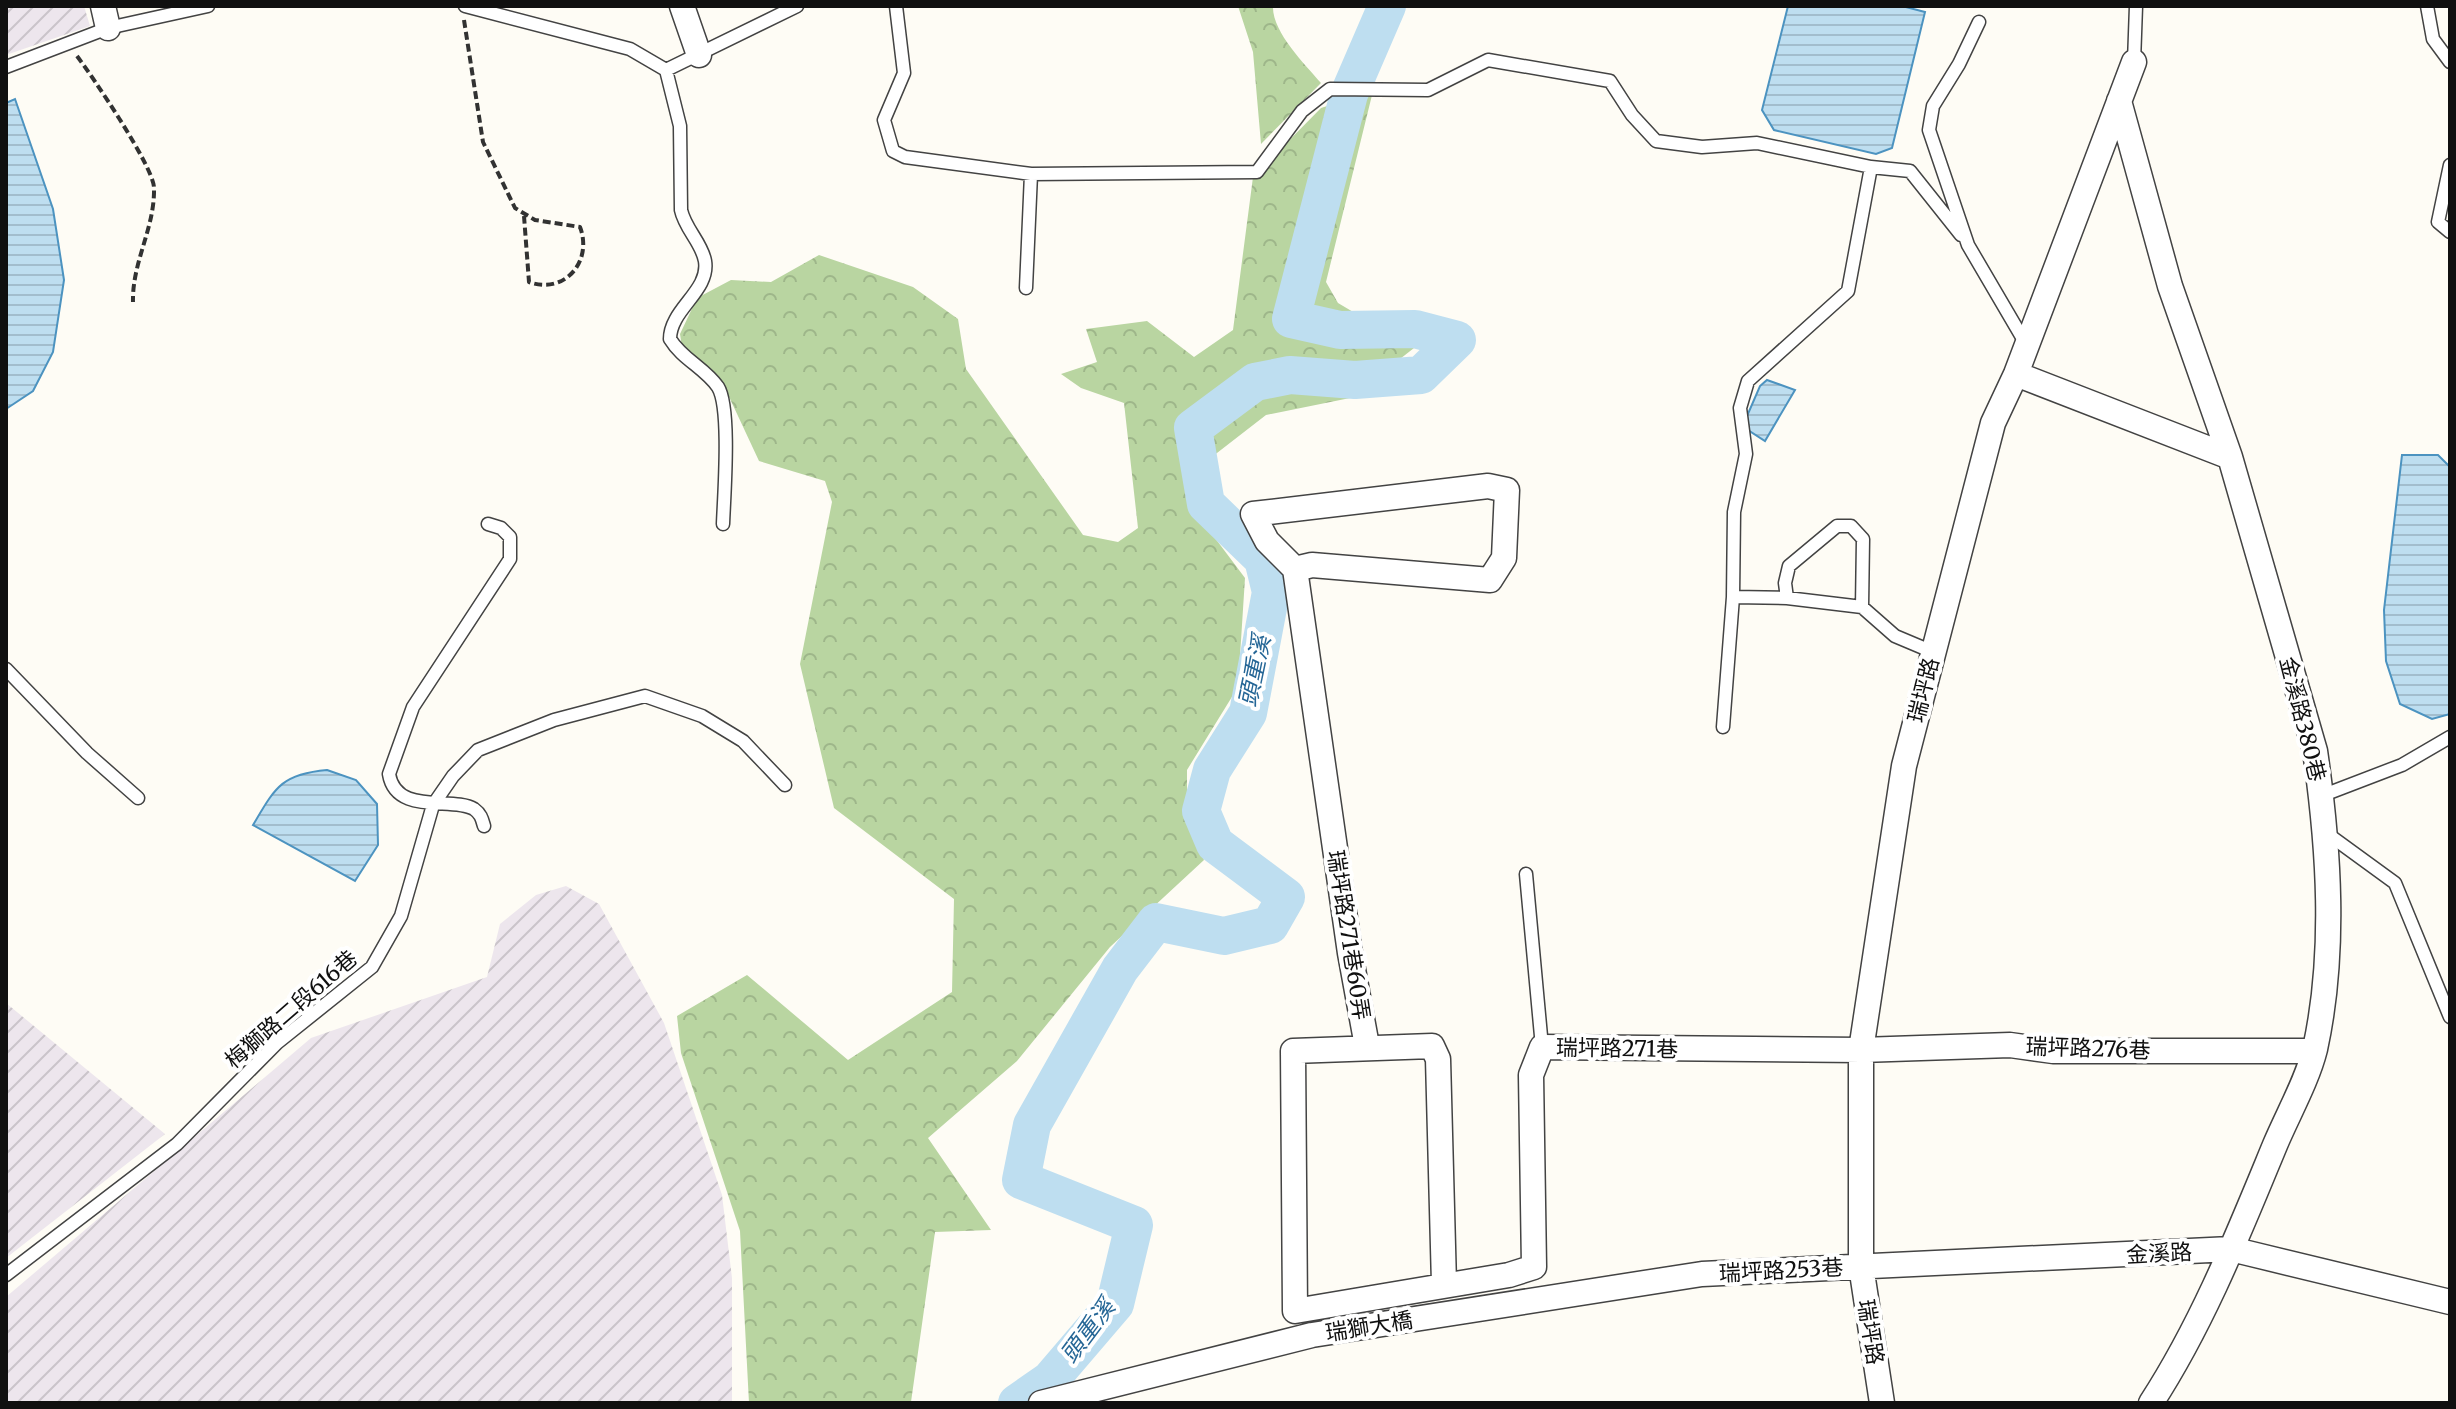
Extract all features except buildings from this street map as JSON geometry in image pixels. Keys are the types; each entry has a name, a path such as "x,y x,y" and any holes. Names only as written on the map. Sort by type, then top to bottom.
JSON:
{"street":[{"path":"682,6 699,55"},
{"name":"瑞坪路","path":"1882,1403 1861,1266 1861,1050 1904,766 1993,423 2016,374 2134,62"},
{"name":"金溪路380巷","path":"2119,101 2170,286 2230,457 2315,751 2325,832 2327,964 2314,1051 2231,1249 2169,1376 2151,1403"},
{"path":"2016,374 2230,457"},
{"path":"1488,486 1507,490 1504,558 1490,580 1312,565 1295,569 1267,541 1253,514 1488,486"},
{"name":"瑞坪路271巷60弄","path":"1295,569 1350,953 1367,1046 1432,1046 1438,1059 1444,1284"},
{"name":"瑞坪路276巷","path":"1861,1050 2010,1045 2053,1051 2314,1051"},
{"path":"1367,1046 1293,1051 1295,1311 1444,1284"},
{"name":"瑞坪路271巷","path":"1444,1284 1534,1267 1531,1075 1542,1047 1861,1050"},
{"name":"金溪路","path":"1861,1266 2231,1249 2450,1302"},
{"name":"瑞坪路253巷","path":"1702,1274 1861,1266"},
{"name":"瑞獅大橋","path":"1041,1403 1312,1335 1702,1274"}],"lane":[{"path":"6,67 68,45 105,17 208,6"},
{"path":"464,6 630,49 666,70 680,126 683,221 705,257 706,268 704,277 674,318 670,339 676,350 710,376 724,403 723,524"},
{"path":"666,70 797,6"},
{"path":"896,6 904,73 884,120 893,151 905,157 1031,174 1257,172 1302,111 1330,89 1428,90 1488,60 1610,81 1632,115 1656,141 1702,147 1757,143 1871,167 1910,171 1968,245 2027,345"},
{"name":"瑞坪路","path":"2134,62 2136,6"},
{"path":"2427,6 2433,39 2450,62"},
{"path":"1968,245 1929,130 1929,120 1933,106 1959,64 1979,22"},
{"path":"2450,165 2438,222 2450,232"},
{"path":"1723,727 1733,597 1734,512 1746,454 1740,408 1748,381 1848,291 1871,167"},
{"path":"1026,288 1031,174"},
{"path":"484,826 480,815 471,807 433,805 396,789 389,774 413,707 510,559 510,537 501,528 488,524"},
{"path":"1787,598 1785,583 1789,566 1837,526 1851,526 1863,539 1862,607"},
{"path":"1733,597 1787,598 1862,607 1895,636 1933,652"},
{"path":"6,669 87,753 138,798"},
{"name":"梅獅路二段616巷","path":"6,1275 177,1144 277,1043 372,967 401,916 433,805 453,776 478,750 554,720 645,696 702,716 743,741 785,785"},
{"path":"2321,796 2402,765 2450,737"},
{"path":"2325,832 2395,883 2450,1017"},
{"path":"1526,874 1542,1047"}],"path":[{"path":"464,6 483,142 515,208 524,216 580,227 586,244 581,264 560,282 544,287 529,282 524,216"},
{"path":"68,45 103,90 154,186 146,239 132,278 133,302"}],"shaded area":[{"path":"6,6 84,6 90,26 6,55"},
{"path":"566,886 599,904 664,1023 722,1195 732,1278 732,1403 6,1403 6,1297 311,1038 487,977 500,924 536,895"},
{"path":"6,1003 165,1134 6,1258"}],"green space":[{"path":"1238,6 1273,6 1274,16 1284,37 1321,83 1261,144 1253,52"},
{"path":"1373,91 1326,282 1338,303 1414,348 1350,398 1266,415 1186,477 1200,518 1245,578 1238,687 1187,770 1187,819 1204,860 1110,947 1017,1061 928,1138 991,1230 935,1232 911,1402 749,1403 740,1231 681,1053 677,1016 747,975 848,1060 952,992 954,899 834,808 800,664 832,502 825,481 759,461 724,386 682,347 680,334 697,298 731,280 771,282 819,255 913,287 958,319 966,369 1083,535 1118,542 1138,528 1124,403 1081,388 1061,374 1097,362 1086,329 1147,321 1194,357 1233,330 1253,177 1321,108"}],"water":[{"path":"1788,6 1902,6 1925,12 1892,148 1876,154 1774,130 1762,110"},
{"path":"15,99 53,209 64,280 53,352 33,391 6,409 6,103"},
{"path":"1767,380 1795,390 1765,441 1748,430 1744,423 1760,386"},
{"path":"2402,455 2438,455 2450,467 2450,714 2432,719 2400,704 2386,661 2384,610"},
{"path":"327,770 356,780 377,804 378,845 355,881 253,825 274,792 289,779"}],"waterway":[{"name":"頭重溪","path":"1017,1403 1050,1380 1115,1304 1134,1225 1021,1180 1032,1125 1120,969 1156,922 1224,936 1270,925 1286,897 1215,844 1201,811 1212,770 1248,713 1271,592 1263,559 1206,504 1193,428 1255,382 1290,375 1355,380 1421,375 1457,340 1415,329 1340,330 1291,319 1349,94 1387,6"}]}
